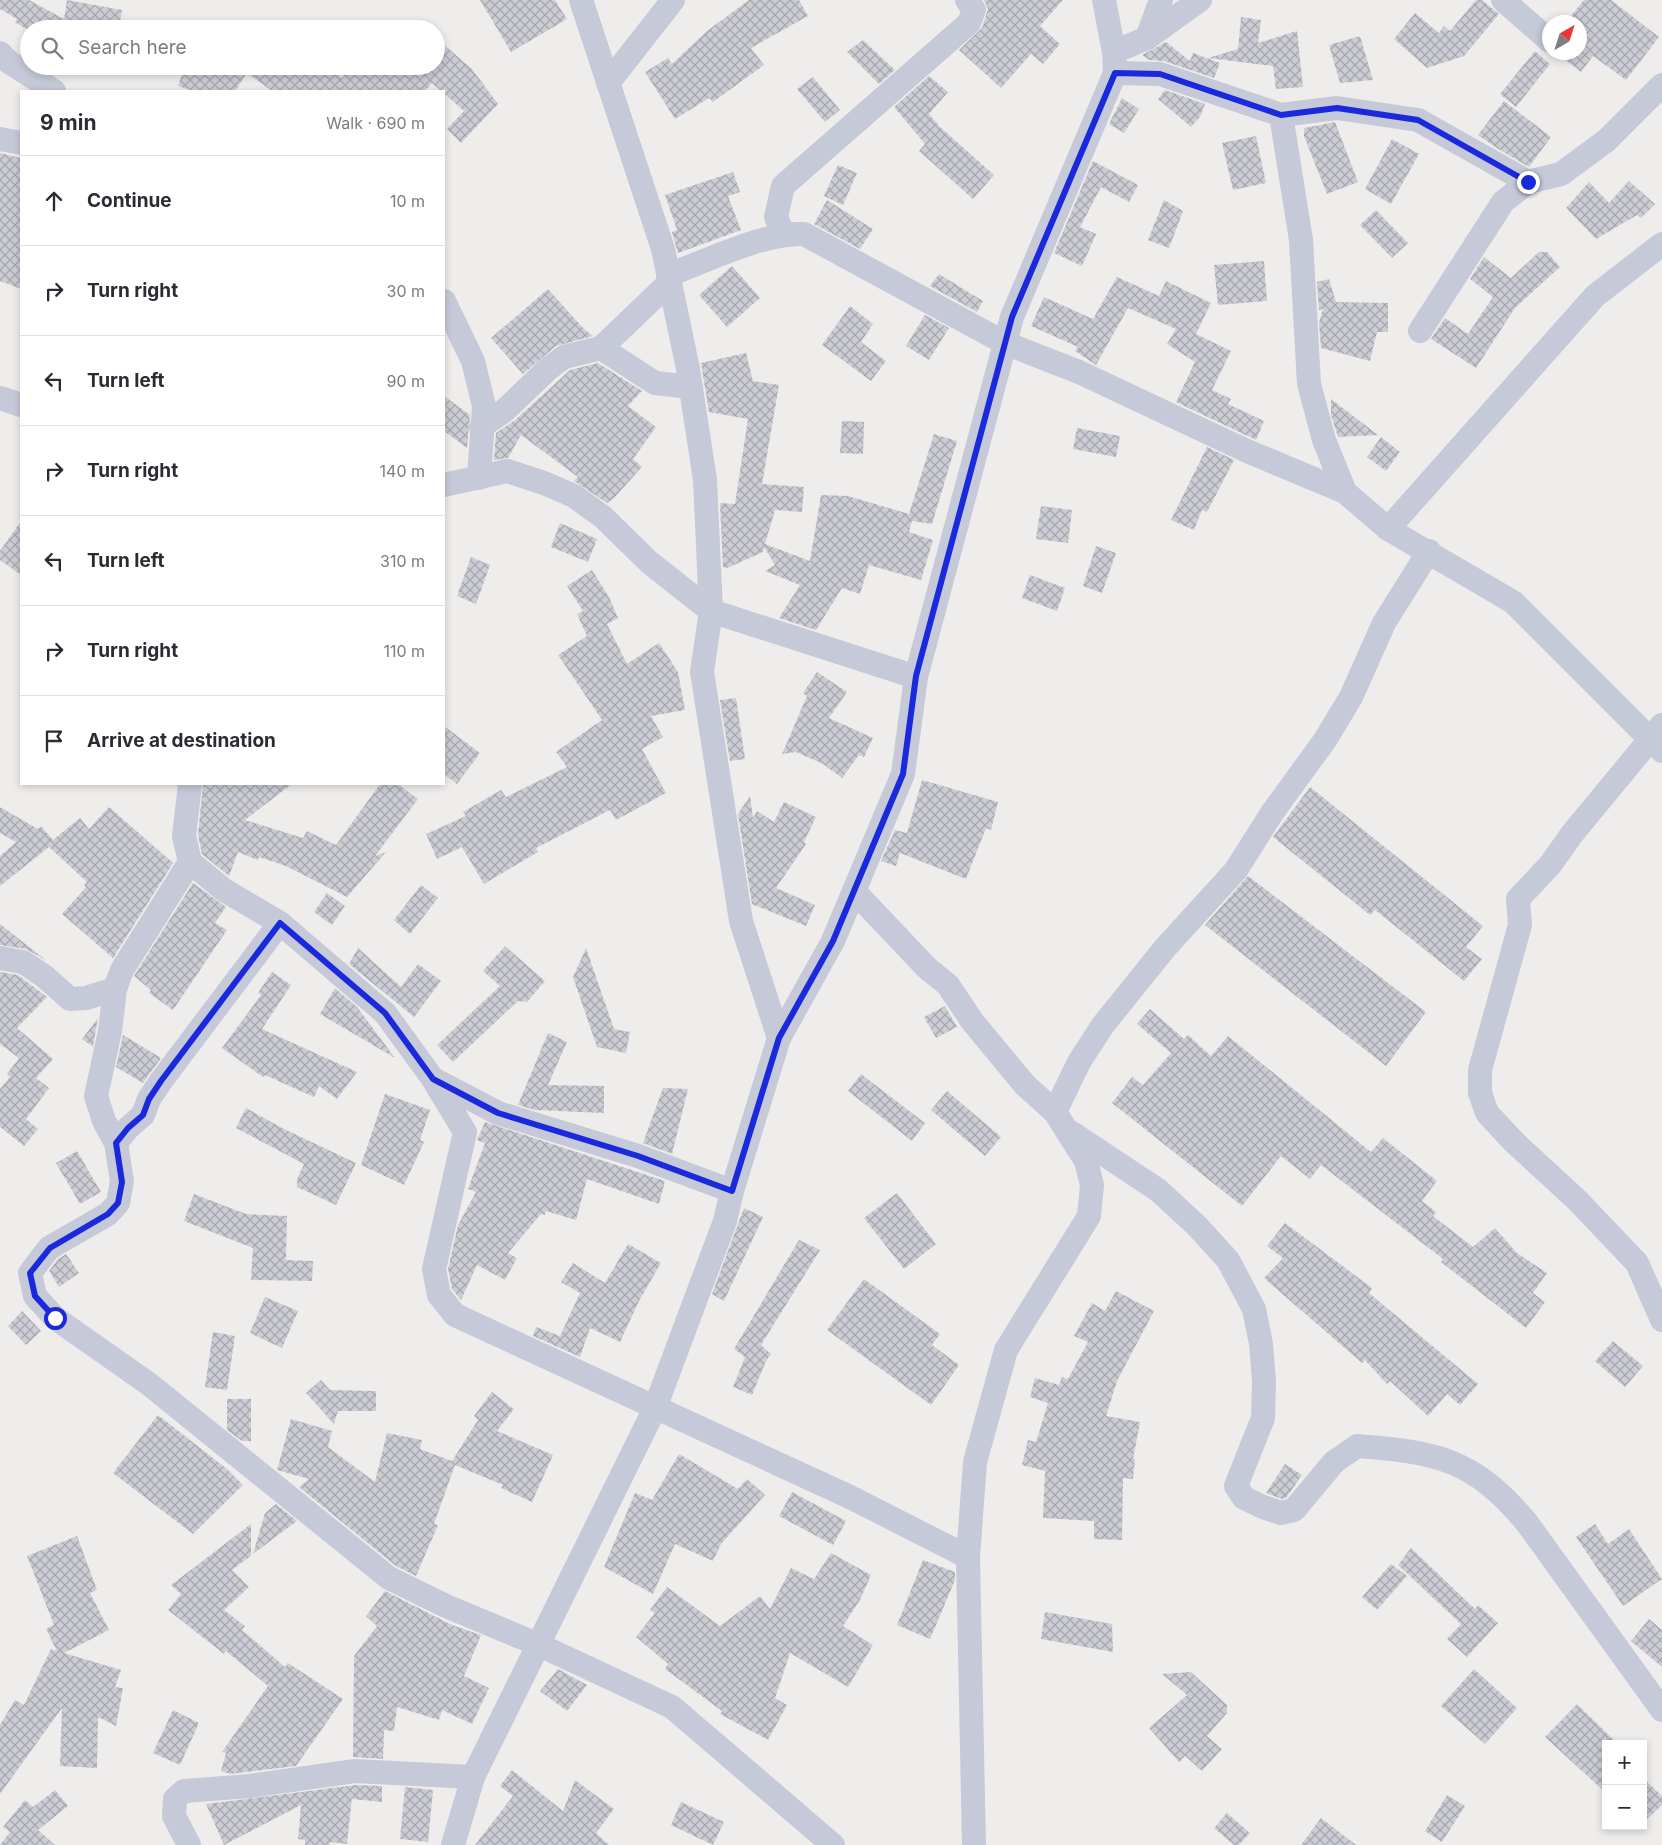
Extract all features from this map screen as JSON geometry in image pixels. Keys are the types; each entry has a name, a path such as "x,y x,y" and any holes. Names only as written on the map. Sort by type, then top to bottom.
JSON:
{"street":[{"path":"582,0 663,249 691,387 705,480 711,611 702,672 741,921 779,1038"},
{"path":"608,83 673,0"},
{"path":"784,235 776,217 783,186 969,24 974,10 967,0"},
{"path":"1104,0 1115,63"},
{"path":"1147,38 1161,0"},
{"path":"453,1845 473,1777 655,1408 725,1221 732,1191 779,1038 833,941 903,774 916,676 1012,317 1115,63 1200,0"},
{"path":"1504,0 1542,34"},
{"path":"0,53 20,69"},
{"path":"1115,63 1160,74 1281,115 1337,108 1418,120 1528,182"},
{"path":"29,75 52,90"},
{"path":"1420,331 1503,202 1528,182 1561,174 1607,140 1662,85"},
{"path":"1281,115 1301,240 1309,384 1324,440 1345,492"},
{"path":"0,139 20,143"},
{"path":"482,427 504,411 548,369 564,357 601,348 669,279 756,242 784,235 804,234 1005,343 1079,372 1247,451 1345,492 1388,529 1513,602 1658,738 1572,834 1550,865 1518,899 1520,925 1480,1070 1480,1093 1487,1113 1637,1263 1662,1320"},
{"path":"1388,529 1595,296 1662,244"},
{"path":"445,303 473,361 484,406 480,478"},
{"path":"601,348 655,383 691,387"},
{"path":"0,398 20,405"},
{"path":"445,485 507,471 544,482 574,496 603,516 649,562 711,611 916,676"},
{"path":"974,1845 968,1557 975,1462 1006,1350 1089,1216 1092,1185 1086,1161 1061,1121 1079,1062 1103,1025 1165,948 1236,870 1272,813 1325,740 1351,697 1384,623 1429,552"},
{"path":"190,785 184,836 190,862 224,890 280,923 385,1013 433,1079 465,1132 434,1269 439,1295 455,1315 850,1497 968,1557"},
{"path":"190,862 122,970 115,989 110,1031 96,1096 104,1122 116,1143 122,1182 118,1203 108,1214 50,1248 30,1273 35,1296 55,1318 149,1384 389,1578 446,1606 537,1644 672,1707 833,1845"},
{"path":"854,891 927,968 948,985 972,1020 1025,1085 1061,1121 1158,1190 1197,1226 1228,1260 1254,1308 1261,1344 1264,1381 1263,1418 1236,1486 1244,1498 1281,1513 1294,1510 1334,1462 1357,1446 1420,1452 1450,1460 1486,1481 1508,1500 1527,1523 1662,1710"},
{"path":"116,1143 128,1128 143,1115 149,1099 161,1081 280,923"},
{"path":"0,958 23,962 44,976 70,999 86,998 115,989"},
{"path":"433,1079 498,1113 638,1156 732,1191"},
{"path":"189,1845 174,1816 175,1799 184,1791 250,1786 355,1771 473,1777"}],"building":[{"path":"0,0 29,0 64,19 67,0 122,10 120,20 20,20 20,25 15,22 17,19 0,9"},
{"path":"480,0 555,0 567,19 511,52"},
{"path":"749,0 799,0 808,16 751,48 764,65 713,102 709,98 675,119 645,72 668,58 672,64 707,31"},
{"path":"984,0 1063,0 1040,26 1060,44 1043,64 1031,54 1001,88 959,50 982,28 988,9"},
{"path":"1476,0 1482,0 1499,14 1464,56 1427,68 1394,39 1415,13 1439,33 1444,26 1450,31"},
{"path":"1584,0 1611,0 1659,37 1626,80 1593,56 1581,72 1565,60 1587,60 1587,15 1572,15"},
{"path":"1241,17 1261,20 1258,43 1297,31 1303,87 1276,89 1273,66 1208,58 1238,49"},
{"path":"1360,36 1373,80 1340,83 1329,45"},
{"path":"863,40 895,70 879,84 847,52"},
{"path":"1166,42 1190,61 1193,53 1220,63 1214,78 1164,61 1149,60 1142,55"},
{"path":"445,46 472,69 498,104 461,143 447,129 464,111 445,94 445,90 440,90 432,83 426,90 271,90 250,75 338,75 342,78 344,75 445,75"},
{"path":"1535,51 1542,57 1542,60 1545,60 1550,64 1516,107 1500,94"},
{"path":"182,75 246,75 236,90 190,90 178,86"},
{"path":"929,76 948,92 929,114 940,127 994,175 973,199 919,151 925,144 894,107"},
{"path":"813,77 840,110 825,122 797,89"},
{"path":"1165,90 1205,104 1200,117 1191,127 1158,99"},
{"path":"1122,98 1139,109 1124,133 1109,124"},
{"path":"1504,101 1551,137 1529,167 1478,135"},
{"path":"1335,122 1358,182 1327,194 1304,136 1304,128"},
{"path":"1256,136 1266,183 1233,190 1222,143"},
{"path":"1392,139 1419,154 1391,204 1365,189"},
{"path":"0,153 20,158 20,289 0,281"},
{"path":"1093,161 1138,185 1129,202 1101,187 1080,227 1096,234 1082,266 1054,253"},
{"path":"838,165 857,173 843,205 824,196"},
{"path":"733,172 740,192 728,196 741,230 678,253 672,232 677,230 665,195"},
{"path":"1629,181 1655,204 1641,218 1637,215 1596,239 1566,208 1589,182 1609,203"},
{"path":"827,200 873,229 860,249 814,224"},
{"path":"1164,200 1183,211 1169,248 1148,240"},
{"path":"1376,210 1408,243 1392,258 1360,225"},
{"path":"1539,252 1547,252 1560,267 1515,308 1476,368 1431,339 1445,318 1468,334 1493,297 1470,279 1484,257 1511,278"},
{"path":"1264,261 1267,301 1218,305 1214,265"},
{"path":"732,266 760,298 727,327 699,295"},
{"path":"939,274 983,301 977,312 930,286"},
{"path":"1117,277 1159,296 1166,281 1211,303 1196,334 1231,351 1212,390 1231,399 1228,404 1264,421 1256,440 1176,402 1195,362 1167,344 1176,329 1128,308 1096,365 1075,351 1078,347 1031,326 1044,297 1093,319"},
{"path":"1329,279 1336,302 1388,303 1388,332 1377,332 1370,361 1321,348 1319,323 1323,309 1319,310 1317,282"},
{"path":"548,289 584,329 593,336 556,346 523,374 491,338"},
{"path":"850,306 873,324 861,342 886,361 871,381 822,345"},
{"path":"925,315 949,328 929,360 906,346"},
{"path":"746,353 753,381 779,385 762,484 804,487 802,512 775,510 765,544 810,561 821,495 848,496 909,514 934,434 957,441 932,524 912,521 909,532 933,540 921,580 869,565 860,594 842,588 816,630 779,618 800,585 765,571 775,565 764,547 763,552 727,568 723,567 720,503 735,504 748,419 709,412 701,363"},
{"path":"598,363 642,391 628,406 656,427 633,459 642,467 614,498 607,503 574,481 578,477 521,435 508,458 494,460 496,433 514,421 570,370"},
{"path":"445,397 470,415 467,448 445,432"},
{"path":"1331,399 1378,435 1338,437 1331,415"},
{"path":"842,421 864,422 863,454 840,453"},
{"path":"1077,428 1120,436 1116,457 1073,449"},
{"path":"1381,437 1400,452 1386,471 1367,457"},
{"path":"1207,447 1234,460 1207,512 1202,510 1194,530 1171,520"},
{"path":"1041,506 1072,510 1068,543 1036,539"},
{"path":"20,522 20,574 0,560 0,551"},
{"path":"560,523 597,539 588,562 551,547"},
{"path":"1096,546 1116,553 1102,593 1083,586"},
{"path":"471,557 490,565 476,604 457,596"},
{"path":"592,570 609,597 618,618 607,624 627,664 659,643 678,672 685,710 651,716 663,737 642,749 666,793 616,820 610,810 536,848 538,852 484,884 462,847 437,859 426,834 466,816 463,812 501,790 506,797 567,767 556,752 602,720 558,655 587,636 577,614 583,611 567,586"},
{"path":"1030,575 1065,588 1057,611 1022,598"},
{"path":"817,672 847,692 829,718 873,738 864,757 859,755 842,778 823,764 796,752 782,754 807,696 803,693"},
{"path":"736,698 745,759 730,761 720,700"},
{"path":"445,727 480,753 457,784 445,775"},
{"path":"922,780 998,802 991,830 986,828 966,879 900,853 896,866 881,861 895,830 907,833"},
{"path":"203,785 291,785 245,820 303,838 307,831 336,845 379,785 399,785 418,799 375,856 386,852 347,897 286,866 259,857 258,860 238,852 229,876 202,854 198,835"},
{"path":"1310,787 1483,926 1466,947 1482,959 1464,981 1375,910 1370,915 1273,837"},
{"path":"750,796 753,818 757,811 774,822 784,802 816,817 804,842 806,844 776,888 815,905 806,926 752,904 738,814"},
{"path":"0,807 38,829 41,826 53,840 80,818 89,829 109,807 173,863 113,958 62,914 86,887 84,885 87,882 49,847 0,886 0,856 16,842 0,833"},
{"path":"1248,876 1426,1012 1386,1066 1205,925"},
{"path":"193,883 226,907 215,923 227,930 173,1010 149,993 151,990 134,976"},
{"path":"421,885 438,898 410,934 394,920"},
{"path":"327,893 345,906 332,925 314,912"},
{"path":"0,924 47,961 26,949 0,945"},
{"path":"505,946 545,981 527,1002 518,1001 453,1062 437,1045 500,986 483,971"},
{"path":"358,948 401,987 418,964 441,981 414,1017 349,964"},
{"path":"586,948 614,1029 630,1032 626,1053 597,1047 573,977"},
{"path":"0,972 18,975 47,997 17,1028 53,1059 36,1078 49,1088 26,1119 38,1129 24,1146 0,1127 0,1089 10,1077 7,1074 19,1058 0,1044"},
{"path":"272,972 291,985 262,1029 357,1072 337,1099 319,1086 314,1097 265,1075 263,1077 222,1048 261,995 258,993"},
{"path":"335,988 357,1007 395,1058 320,1014"},
{"path":"945,1006 957,1027 936,1038 924,1017"},
{"path":"1150,1009 1184,1039 1188,1035 1211,1056 1228,1036 1371,1152 1383,1138 1437,1181 1422,1201 1436,1212 1433,1216 1473,1247 1495,1228 1517,1253 1547,1273 1533,1293 1545,1302 1526,1328 1441,1262 1443,1259 1321,1165 1310,1179 1281,1156 1242,1206 1112,1103 1132,1077 1143,1085 1171,1053 1137,1024"},
{"path":"98,1018 96,1029 93,1047 82,1039"},
{"path":"548,1033 567,1042 548,1085 604,1086 604,1113 535,1110 518,1105"},
{"path":"123,1035 161,1058 143,1083 116,1067"},
{"path":"861,1074 925,1123 912,1141 848,1091"},
{"path":"663,1088 688,1089 672,1154 643,1143"},
{"path":"947,1091 1001,1137 985,1156 931,1110"},
{"path":"385,1094 430,1110 420,1140 424,1142 404,1185 361,1165"},
{"path":"246,1108 284,1129 356,1163 336,1205 297,1187 297,1179 304,1164 236,1128"},
{"path":"485,1122 665,1181 659,1204 587,1179 576,1220 546,1211 545,1215 541,1214 508,1253 517,1258 505,1280 477,1265 461,1300 452,1289 448,1269 458,1225 476,1192 468,1189 485,1143 477,1140"},
{"path":"77,1151 101,1192 80,1204 56,1163"},
{"path":"897,1193 936,1244 904,1269 864,1218"},
{"path":"194,1194 246,1214 287,1216 286,1260 313,1261 312,1281 251,1280 253,1248 184,1221"},
{"path":"744,1208 763,1217 724,1301 712,1294"},
{"path":"1285,1223 1372,1288 1369,1293 1478,1384 1460,1405 1447,1394 1428,1416 1390,1381 1387,1384 1365,1360 1362,1363 1264,1278 1283,1258 1267,1246"},
{"path":"799,1240 820,1250 761,1345 771,1354 766,1361 752,1395 733,1387 745,1357 734,1349"},
{"path":"628,1244 661,1263 639,1301 620,1342 590,1328 580,1357 533,1336 536,1327 560,1336 580,1293 561,1282 573,1263 605,1283"},
{"path":"66,1254 79,1273 59,1287 49,1271 58,1259"},
{"path":"864,1279 940,1334 932,1345 959,1365 931,1405 827,1330"},
{"path":"1116,1291 1154,1311 1117,1381 1106,1416 1140,1422 1133,1459 1135,1459 1133,1479 1123,1478 1122,1540 1094,1539 1094,1521 1043,1518 1045,1471 1022,1465 1028,1440 1036,1442 1048,1403 1030,1397 1035,1378 1059,1385 1062,1377 1068,1379 1088,1342 1074,1336 1092,1303 1105,1311"},
{"path":"265,1297 298,1311 282,1348 250,1333"},
{"path":"22,1311 41,1331 26,1345 8,1326"},
{"path":"213,1332 235,1336 227,1390 205,1387"},
{"path":"1613,1341 1643,1366 1625,1387 1595,1361"},
{"path":"321,1380 330,1390 376,1391 376,1411 338,1411 334,1424 306,1393"},
{"path":"492,1392 514,1409 497,1431 553,1455 532,1502 501,1488 503,1485 455,1465 434,1524 438,1525 416,1576 396,1566 299,1487 309,1479 277,1470 291,1419 332,1431 328,1447 375,1482 387,1433 422,1440 420,1449 452,1461 478,1420 474,1416"},
{"path":"227,1399 251,1399 251,1441 242,1441 227,1430"},
{"path":"158,1415 227,1469 243,1485 193,1534 113,1473"},
{"path":"679,1454 738,1489 747,1479 765,1495 721,1544 713,1561 675,1544 653,1594 604,1567 635,1493 652,1500"},
{"path":"1285,1464 1302,1475 1286,1498 1282,1499 1266,1493"},
{"path":"792,1492 846,1521 833,1545 779,1516"},
{"path":"276,1504 297,1521 253,1554 265,1513"},
{"path":"251,1524 251,1556 232,1570 249,1587 224,1610 245,1626 242,1630 285,1667 288,1663 343,1699 296,1766 230,1774 221,1771 226,1753 222,1752 268,1686 226,1651 224,1654 168,1610 181,1594 171,1585"},
{"path":"1595,1524 1608,1544 1629,1529 1662,1579 1623,1606 1576,1537"},
{"path":"77,1536 97,1590 90,1593 109,1630 64,1653 121,1670 115,1687 123,1688 116,1726 98,1717 97,1768 60,1766 62,1708 0,1794 0,1725 15,1700 24,1705 51,1649 57,1651 46,1629 54,1625 27,1556"},
{"path":"1411,1548 1475,1609 1478,1605 1498,1623 1467,1657 1447,1639 1461,1624 1398,1565"},
{"path":"831,1553 871,1575 860,1600 843,1626 873,1645 848,1687 790,1653 775,1698 787,1705 768,1740 720,1714 722,1711 665,1669 668,1664 636,1637 655,1613 650,1610 667,1587 720,1626 760,1596 770,1609 791,1568 814,1579"},
{"path":"923,1560 955,1572 955,1580 930,1639 897,1625"},
{"path":"1391,1564 1407,1576 1377,1610 1362,1597"},
{"path":"385,1591 452,1625 481,1635 464,1676 489,1688 472,1724 442,1710 439,1720 397,1707 394,1731 384,1730 383,1759 353,1757 354,1656 377,1626 366,1616"},
{"path":"1045,1612 1112,1624 1113,1652 1041,1639"},
{"path":"1649,1619 1662,1630 1662,1667 1631,1641"},
{"path":"558,1669 587,1685 567,1711 540,1691"},
{"path":"1474,1669 1517,1708 1485,1744 1441,1706"},
{"path":"1191,1672 1227,1705 1227,1713 1207,1736 1222,1749 1202,1771 1185,1756 1179,1762 1149,1728 1187,1695 1162,1674"},
{"path":"1577,1704 1614,1740 1602,1740 1602,1789 1545,1737"},
{"path":"173,1710 199,1723 180,1765 153,1753"},
{"path":"512,1770 563,1811 575,1780 614,1809 596,1833 609,1845 475,1845 513,1796 500,1786"},
{"path":"1647,1782 1662,1796 1662,1805 1647,1819"},
{"path":"356,1785 382,1786 382,1802 352,1799 353,1787 347,1844 330,1842 330,1845 305,1845 305,1840 298,1839 301,1805 224,1845 206,1804"},
{"path":"405,1787 433,1790 428,1842 400,1839"},
{"path":"55,1790 68,1806 38,1830 55,1845 0,1845 10,1832 3,1827 25,1800 33,1807"},
{"path":"1447,1795 1465,1806 1442,1842 1425,1831"},
{"path":"681,1802 724,1822 713,1845 671,1825"},
{"path":"1227,1813 1250,1833 1239,1845 1234,1845 1214,1828"},
{"path":"1321,1818 1356,1845 1301,1845"}],"route":[{"path":"55,1318 35,1296 30,1273 50,1248 108,1214 118,1203 122,1182 116,1143 128,1128 143,1115 148,1106 149,1099 161,1081 280,923 385,1013 433,1079 498,1113 638,1156 732,1191 779,1038 833,941 903,774 916,676 1012,317 1115,73 1160,74 1281,115 1337,108 1418,120 1528,182"}]}
